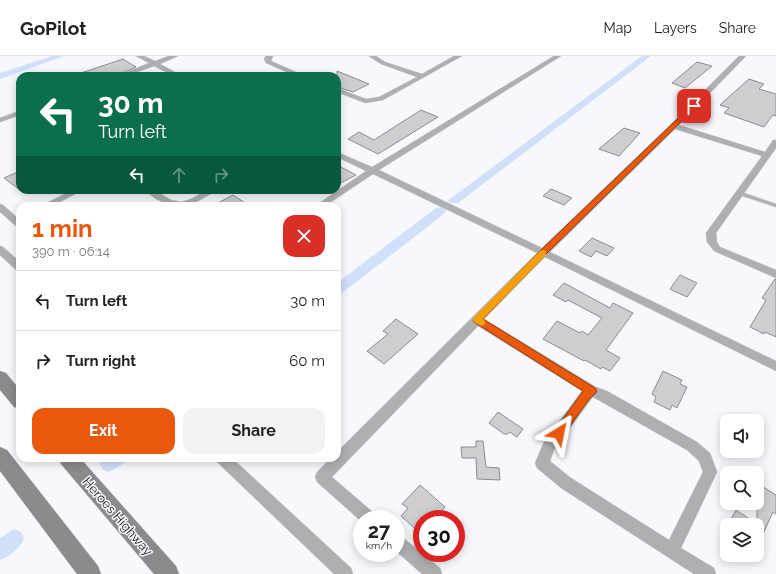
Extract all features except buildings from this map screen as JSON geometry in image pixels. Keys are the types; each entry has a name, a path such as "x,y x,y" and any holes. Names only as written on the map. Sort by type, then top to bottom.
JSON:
{"main road":[{"path":"0,378 16,397"},
{"path":"0,456 90,574"},
{"name":"Heroes Highway","path":"71,462 168,574"}],"street":[{"path":"138,56 171,72"},
{"path":"131,72 174,56"},
{"path":"270,56 267,59 268,62 292,72"},
{"path":"372,56 384,63 421,76"},
{"path":"341,92 365,101 381,100 421,76 459,56"},
{"path":"341,191 558,56"},
{"path":"341,459 543,253 674,126 743,56"},
{"path":"0,120 16,114"},
{"path":"674,126 766,155"},
{"path":"776,142 711,233 712,242 717,249 776,274"},
{"path":"341,156 448,206 776,366"},
{"path":"54,202 70,194"},
{"path":"154,194 167,202"},
{"path":"192,202 207,194"},
{"path":"325,202 337,194"},
{"path":"0,207 16,219"},
{"path":"0,249 16,264"},
{"path":"477,320 592,391 603,395 692,446 705,457 710,472 672,550"},
{"path":"592,391 586,395 549,446 542,463 566,483 708,574"},
{"path":"226,462 345,574"},
{"path":"338,462 322,478 359,510"},
{"path":"405,549 434,574"}],"lane":[{"path":"739,193 776,206"}],"waterway":[{"path":"0,76 60,56"},
{"path":"454,201 647,56"},
{"path":"341,287 440,211"},
{"path":"0,550 14,539"}],"slow traffic":[{"path":"481,322 477,320 543,253"}],"route":[{"path":"559,433 586,395 592,391 477,320 543,253 694,106"}]}
